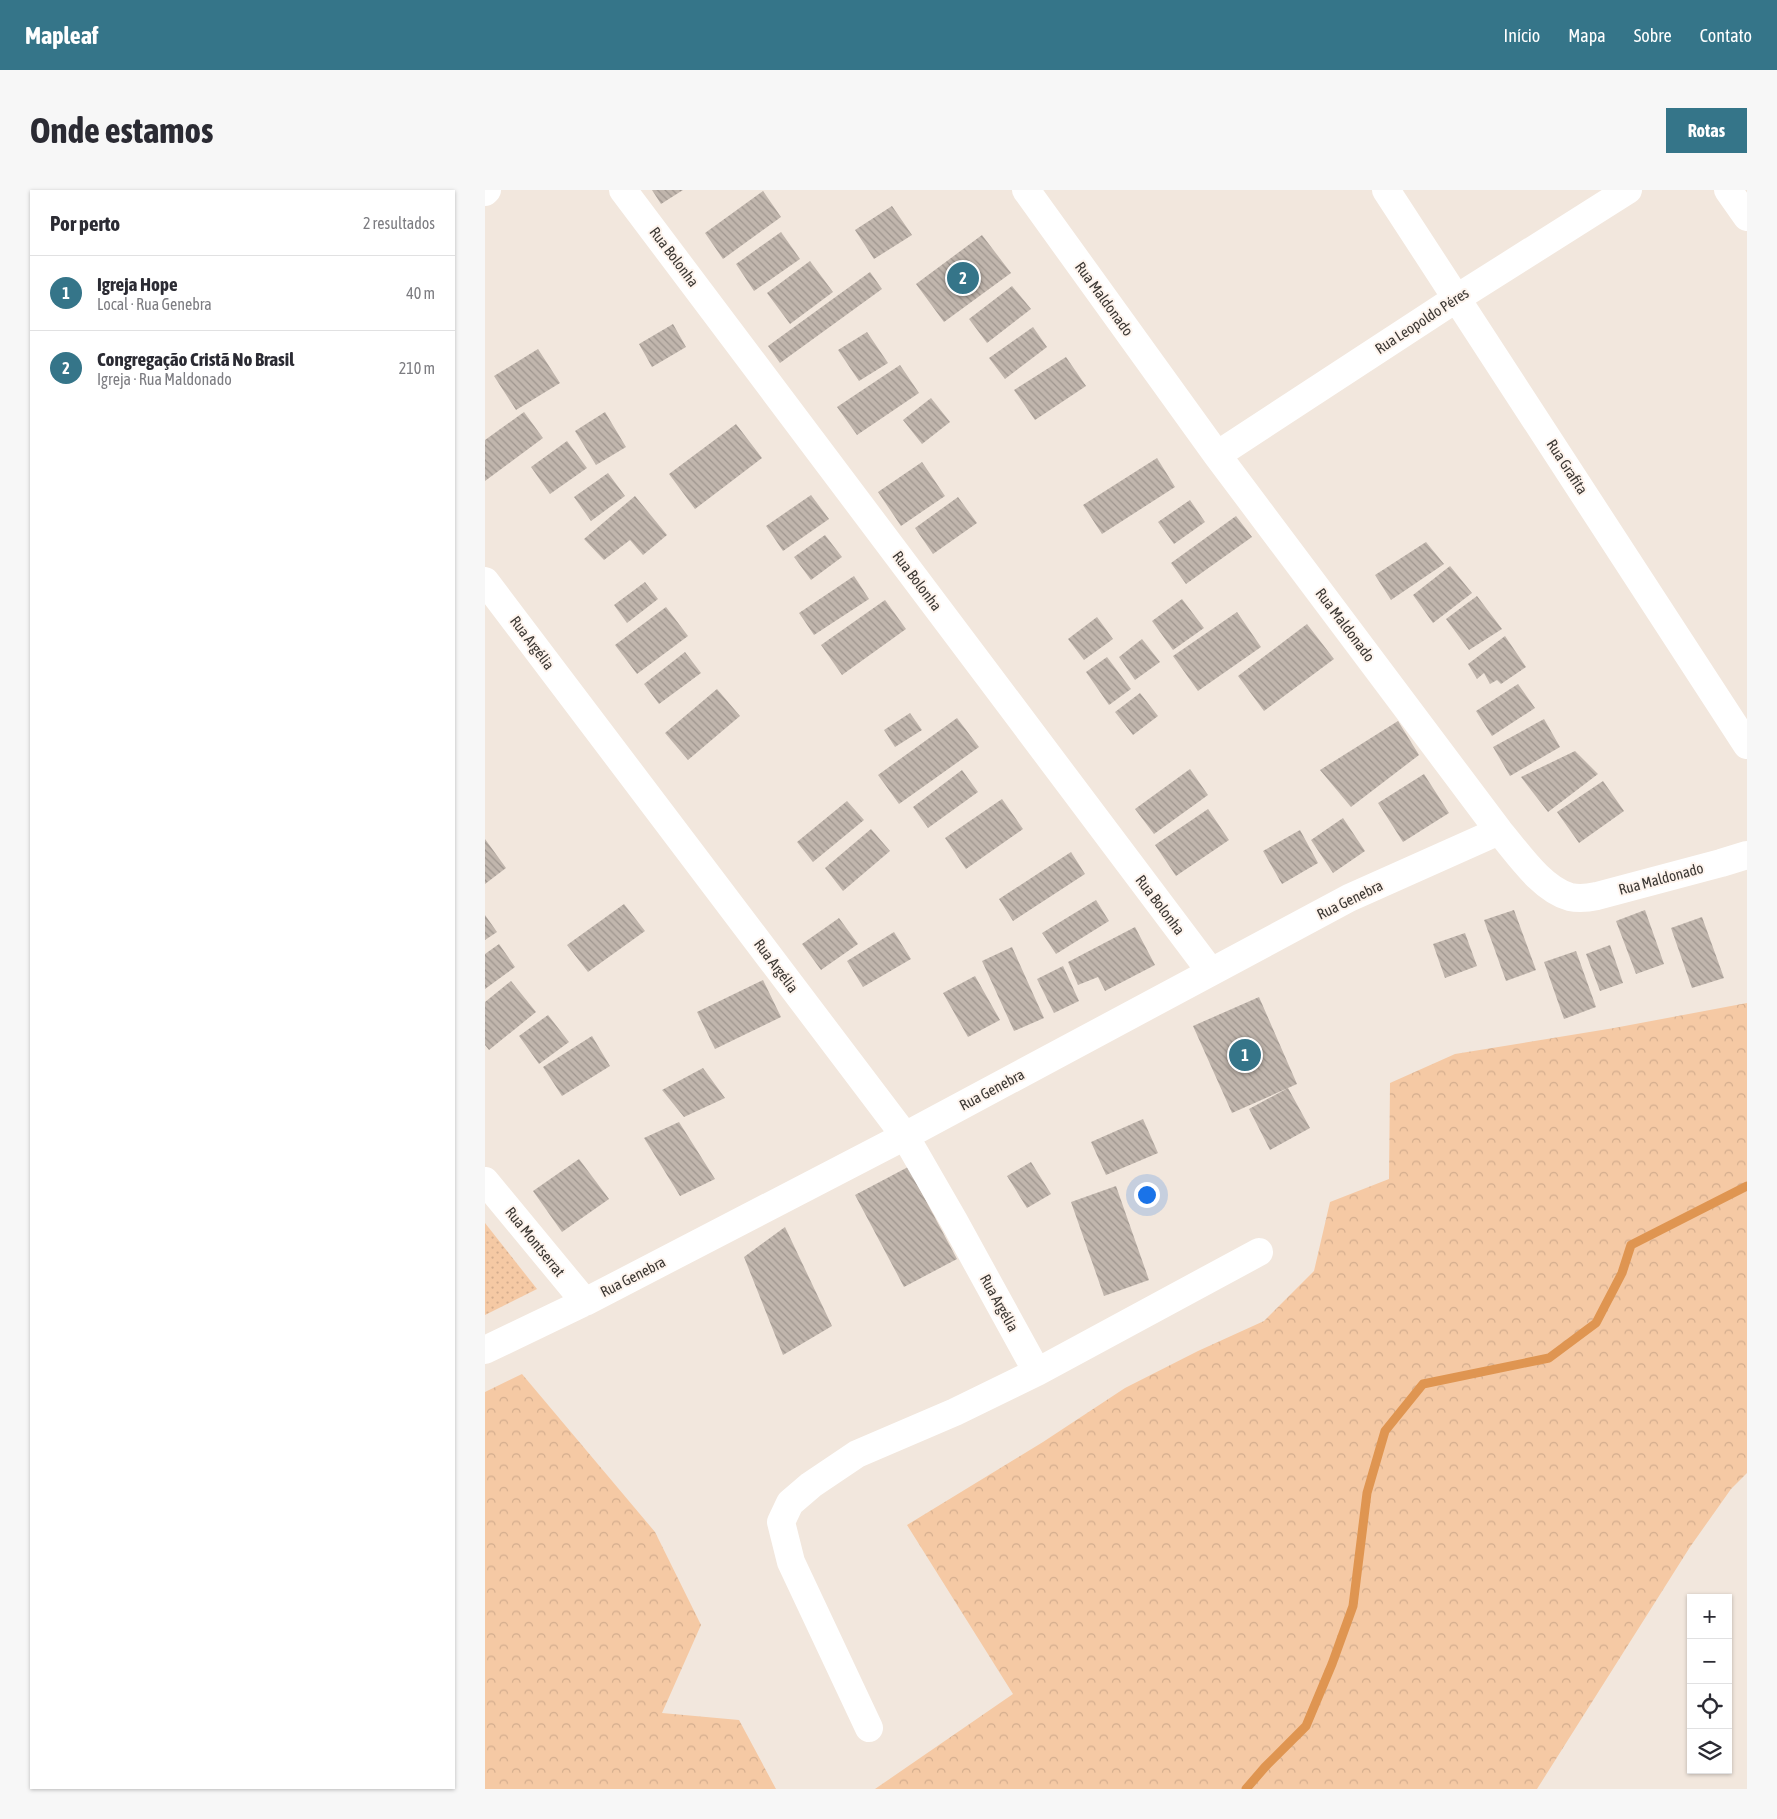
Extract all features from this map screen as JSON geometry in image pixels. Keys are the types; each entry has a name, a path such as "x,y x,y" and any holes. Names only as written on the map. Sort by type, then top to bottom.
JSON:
{"street":[{"name":"Rua Bolonha","path":"623,190 1211,972"},
{"name":"Rua Maldonado","path":"1026,190 1217,455 1499,831 1541,880 1568,896 1581,898 1597,896 1747,855"},
{"name":"Rua Grafita","path":"1386,190 1747,745"},
{"name":"Rua Leopoldo Péres","path":"1217,455 1457,298 1628,190"},
{"path":"1729,190 1747,217"},
{"name":"Rua Argélia","path":"485,581 905,1136 1037,1372"},
{"name":"Rua Genebra","path":"485,1350 585,1302 905,1136 1349,898 1499,831"},
{"name":"Rua Montserrat","path":"485,1181 585,1302"},
{"path":"869,1728 791,1562 781,1522 790,1503 811,1485 857,1454 955,1412 1037,1372 1259,1252"}],"green space":[{"path":"1747,1003 1747,1473 1731,1489 1690,1547 1537,1789 875,1789 1013,1694 907,1525 1043,1442 1125,1388 1198,1351 1264,1321 1314,1271 1330,1202 1389,1179 1390,1083 1455,1054 1614,1028"},
{"path":"485,1223 537,1289 485,1315"},
{"path":"522,1374 655,1532 701,1625 662,1713 739,1720 776,1789 485,1789 485,1392"}],"building":[{"path":"652,190 683,190 661,204"},
{"path":"763,191 781,217 723,259 705,233"},
{"path":"892,206 912,235 874,259 855,230"},
{"path":"781,232 800,259 754,291 736,264"},
{"path":"982,235 1011,273 944,322 916,284"},
{"path":"810,261 833,292 790,324 767,293"},
{"path":"870,272 882,289 780,363 768,346"},
{"path":"1012,286 1031,309 987,343 969,319"},
{"path":"673,324 686,347 652,367 639,344"},
{"path":"1033,327 1047,347 1005,379 989,358"},
{"path":"867,332 888,363 859,381 838,350"},
{"path":"538,349 560,383 516,410 494,376"},
{"path":"1066,357 1086,386 1035,420 1014,390"},
{"path":"900,365 919,393 857,435 837,407"},
{"path":"931,398 950,422 922,444 903,420"},
{"path":"524,412 543,438 485,481 485,440"},
{"path":"605,412 626,447 596,465 575,431"},
{"path":"736,424 762,458 695,509 669,474"},
{"path":"567,441 587,468 550,494 531,467"},
{"path":"1157,458 1175,487 1102,534 1083,505"},
{"path":"922,462 945,496 901,526 878,492"},
{"path":"608,473 625,496 591,521 574,497"},
{"path":"811,495 829,519 783,551 766,526"},
{"path":"635,496 667,535 643,555 630,540 604,560 584,539"},
{"path":"958,497 977,523 933,554 915,528"},
{"path":"1190,500 1205,522 1174,544 1158,522"},
{"path":"1236,516 1252,537 1186,584 1171,563"},
{"path":"825,535 842,557 811,580 794,557"},
{"path":"1426,542 1444,564 1391,600 1375,575"},
{"path":"1450,566 1472,593 1433,623 1413,595"},
{"path":"854,576 869,599 814,635 799,613"},
{"path":"645,582 658,599 627,623 614,605"},
{"path":"1477,596 1502,629 1469,650 1446,619"},
{"path":"1182,599 1204,628 1173,650 1152,621"},
{"path":"885,600 906,629 842,675 821,645"},
{"path":"666,607 688,636 637,674 615,645"},
{"path":"1237,612 1261,647 1198,691 1173,656"},
{"path":"1097,617 1113,639 1084,660 1068,639"},
{"path":"1307,624 1334,659 1264,711 1238,676"},
{"path":"1505,636 1526,667 1501,684 1497,680 1490,684 1484,673 1477,679 1468,664"},
{"path":"1142,639 1160,662 1135,680 1119,657"},
{"path":"685,652 701,673 659,704 644,684"},
{"path":"1107,657 1131,689 1109,705 1086,672"},
{"path":"1518,684 1535,708 1492,736 1476,711"},
{"path":"717,689 740,716 688,760 665,733"},
{"path":"1140,693 1158,716 1133,735 1115,712"},
{"path":"910,713 922,730 895,747 884,730"},
{"path":"957,718 979,747 899,804 878,775"},
{"path":"1544,719 1560,747 1510,776 1493,747"},
{"path":"1398,721 1419,755 1351,807 1320,770"},
{"path":"1575,751 1598,774 1548,812 1521,777"},
{"path":"1190,769 1208,795 1154,834 1135,809"},
{"path":"962,770 978,792 928,828 913,807"},
{"path":"1424,774 1449,813 1403,842 1378,803"},
{"path":"1603,781 1624,811 1579,843 1557,812"},
{"path":"1002,799 1023,829 966,869 945,838"},
{"path":"847,801 864,820 813,862 797,842"},
{"path":"1208,809 1229,840 1176,876 1155,845"},
{"path":"1343,818 1365,851 1333,873 1311,840"},
{"path":"871,829 890,851 843,891 825,868"},
{"path":"1300,830 1318,863 1282,884 1263,851"},
{"path":"485,839 506,868 485,884"},
{"path":"1071,852 1085,874 1013,921 999,899"},
{"path":"1096,900 1109,921 1056,954 1042,933"},
{"path":"624,904 645,931 588,972 567,945"},
{"path":"1514,910 1536,970 1506,981 1484,920"},
{"path":"1645,910 1664,964 1636,974 1616,921"},
{"path":"485,915 497,932 485,940"},
{"path":"1702,917 1724,978 1692,988 1671,928"},
{"path":"839,918 858,944 821,970 802,944"},
{"path":"1135,927 1155,965 1105,991 1098,977 1078,985 1068,962"},
{"path":"894,932 911,959 863,987 847,961"},
{"path":"1465,933 1477,966 1445,978 1433,944"},
{"path":"499,944 515,967 485,989 485,954"},
{"path":"1610,945 1623,983 1600,991 1586,954"},
{"path":"1012,947 1044,1018 1014,1031 982,961"},
{"path":"1576,951 1596,1007 1564,1019 1544,962"},
{"path":"1063,966 1079,1001 1054,1013 1037,979"},
{"path":"975,976 1000,1020 968,1037 943,993"},
{"path":"763,980 781,1017 715,1049 697,1012"},
{"path":"511,981 536,1012 489,1050 485,1045 485,1002"},
{"path":"1259,997 1297,1084 1232,1113 1193,1026"},
{"path":"548,1015 569,1042 539,1064 519,1036"},
{"path":"592,1036 610,1066 562,1096 543,1067"},
{"path":"703,1068 725,1098 684,1117 662,1090"},
{"path":"1288,1088 1310,1128 1270,1150 1249,1109"},
{"path":"1143,1119 1158,1153 1106,1175 1091,1142"},
{"path":"679,1122 715,1179 680,1196 644,1138"},
{"path":"579,1159 609,1199 562,1232 533,1191"},
{"path":"1031,1162 1051,1194 1027,1208 1007,1176"},
{"path":"908,1167 957,1259 904,1287 855,1195"},
{"path":"1116,1186 1149,1280 1104,1296 1071,1202"},
{"path":"785,1227 832,1326 783,1355 744,1257"}],"waterway":[{"path":"1246,1789 1306,1726 1332,1664 1353,1606 1367,1493 1385,1431 1423,1384 1549,1358 1596,1323 1622,1273 1631,1245 1747,1186"}],"place":[{"name":"Congregação Cristã No Brasil","path":"963,278"},
{"name":"Igreja Hope","path":"1245,1055"}]}
